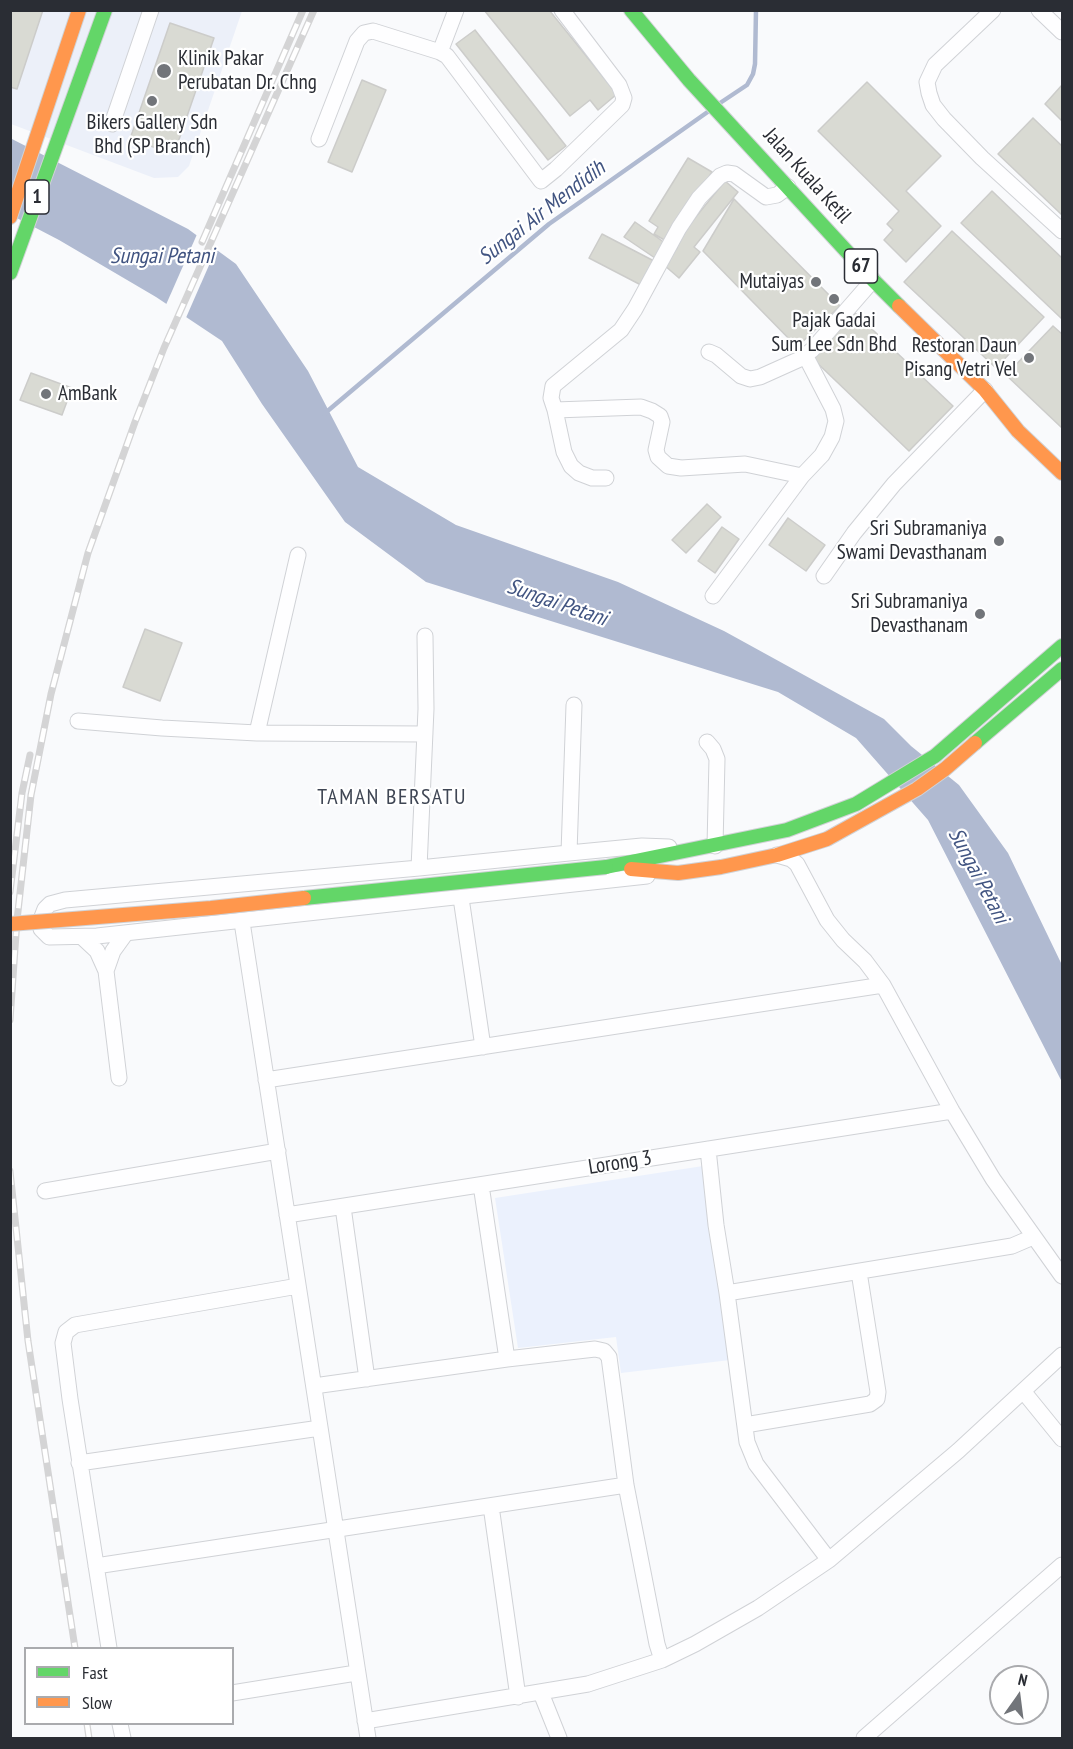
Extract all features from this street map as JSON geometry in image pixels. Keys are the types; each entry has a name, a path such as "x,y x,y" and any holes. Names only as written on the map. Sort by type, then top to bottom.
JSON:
{"street":[{"path":"69,10 69,41"},
{"name":"1","path":"10,217 79,10"},
{"name":"1","path":"10,273 105,10"},
{"path":"112,124 151,10"},
{"path":"440,52 456,10"},
{"path":"319,139 357,41 364,33 373,31 440,52 453,62 541,181 556,170 622,105 624,98 619,85 562,10"},
{"name":"Jalan Kuala Ketil","path":"631,10 689,80 873,280 985,390 1018,431 1062,473"},
{"path":"993,10 935,65 927,82 928,93 933,105 944,119 982,158 1062,231"},
{"path":"1039,10 1062,32"},
{"path":"606,478 592,478 579,473 571,466 564,452 551,398 553,386 621,330 679,228 711,184 720,176 727,173 734,174 766,197 777,195 788,187"},
{"path":"709,352 741,376 750,379 760,377 812,350 873,280"},
{"path":"713,596 802,476 822,455 832,437 836,421 833,409 805,355"},
{"path":"824,576 854,533 894,484 985,390"},
{"name":"Jalan Kuala Ketil","path":"985,390 1037,430"},
{"path":"555,410 641,407 660,416 662,422 656,450 658,457 668,466 681,468 745,464 802,476"},
{"path":"257,733 298,555"},
{"path":"419,868 425,734 425,636"},
{"path":"10,924 211,908 606,867 787,830 856,804 935,756 1062,646"},
{"path":"692,850 678,847 642,846 65,900 50,904 45,909 40,922 44,934 57,938 126,933 678,873 777,855 827,839 917,789 945,769 1062,669"},
{"path":"569,853 574,705"},
{"path":"78,721 257,733 425,734"},
{"path":"706,742 713,749 717,759 715,846"},
{"path":"777,855 797,864 827,920 843,940 865,961 883,986 952,1111 993,1179 1062,1276"},
{"path":"606,867 678,873"},
{"path":"461,898 483,1047"},
{"path":"242,921 368,1738"},
{"path":"106,971 113,951 126,933"},
{"path":"82,937 97,951 106,971 119,1078"},
{"path":"266,1080 883,986"},
{"name":"Lorong 3","path":"287,1215 952,1111"},
{"path":"708,1149 716,1225 747,1442 756,1464 829,1560"},
{"path":"45,1191 278,1151"},
{"path":"481,1185 507,1359"},
{"path":"342,1207 367,1379"},
{"path":"727,1293 1012,1246 1033,1237"},
{"path":"745,1425 870,1404 877,1399 878,1392 859,1272"},
{"path":"109,1647 79,1463 63,1343 66,1332 75,1325 298,1286"},
{"path":"314,1386 507,1359 595,1349 604,1351 609,1357 626,1485 662,1660"},
{"path":"365,1721 588,1684 662,1660 695,1644 758,1608 829,1560 958,1451 1062,1355"},
{"path":"1023,1391 1062,1439"},
{"path":"79,1463 320,1428"},
{"path":"96,1566 626,1485"},
{"path":"491,1506 518,1697"},
{"path":"864,1738 1062,1565"},
{"path":"234,1693 357,1673"},
{"path":"541,1693 558,1738"}],"shaded area":[{"path":"10,11 242,11 189,166 178,177 154,178 11,124"},
{"path":"703,1166 730,1360 621,1373 616,1337 518,1348 495,1198"}],"water":[{"name":"Sungai Petani","path":"10,138 188,229 236,264 308,371 358,467 456,525 618,582 724,631 884,719 911,746 959,785 1008,853 1062,965 1062,1082 928,820 856,738 778,692 426,582 345,522 262,404 222,341 156,297 59,240 11,215"}],"pier":[{"path":"198,232 217,247 185,320 165,307"}],"building":[{"path":"10,10 43,10 17,89 10,87"},
{"path":"484,10 549,10 617,94 598,110 590,100 570,116"},
{"path":"170,23 214,38 174,154 130,139"},
{"path":"475,30 566,146 548,160 456,44"},
{"path":"362,80 386,90 352,172 328,162"},
{"path":"867,82 941,156 906,191 941,226 906,262 884,240 893,230 887,224 899,211 818,131"},
{"path":"1062,85 1062,121 1045,104"},
{"path":"1033,118 1062,146 1062,215 998,154"},
{"path":"688,158 712,172 668,242 654,234 658,227 649,221"},
{"path":"725,181 738,192 694,247 700,252 679,278 664,265 677,248 673,245"},
{"path":"992,191 1062,258 1062,319 961,223"},
{"path":"734,199 840,306 797,347 703,251"},
{"path":"635,222 665,243 655,258 624,237"},
{"path":"952,231 1044,317 996,368 904,282"},
{"path":"602,234 654,261 641,285 589,258"},
{"path":"855,313 953,406 909,451 812,358"},
{"path":"1053,326 1062,334 1062,428 1006,375"},
{"name":"AmBank","path":"31,373 72,388 62,415 20,400"},
{"path":"707,504 721,517 686,553 672,540"},
{"path":"788,518 825,545 806,571 769,545"},
{"path":"722,527 739,539 715,573 698,561"},
{"path":"145,629 182,643 160,701 123,687"}],"waterway":[{"name":"Sungai Air Mendidih","path":"720,103 747,85 753,74 756,10"},
{"name":"Sungai Air Mendidih","path":"324,414 549,224 709,111"}],"railway":[{"path":"202,242 303,10"},
{"path":"10,1020 17,920 31,795 51,694 88,553 164,348 314,10"},
{"path":"10,892 22,793 30,755"},
{"path":"10,1171 28,1341 75,1647"},
{"path":"87,1725 89,1738"}],"traffic: fast":[{"path":"10,273 105,10"},
{"path":"631,10 689,80 899,306"},
{"path":"606,867 787,830 856,804 935,756 1062,646"},
{"path":"975,743 1062,669"},
{"path":"304,898 606,867"}],"traffic: slow":[{"path":"10,217 79,10"},
{"path":"899,306 985,390 1018,431 1062,473"},
{"path":"631,869 678,873 721,867 777,855 827,839 917,789 975,743"},
{"path":"10,924 304,898"}],"place":[{"name":"Klinik Pakar Perubatan Dr. Chng","path":"164,71"},
{"name":"Bikers Gallery Sdn Bhd (SP Branch)","path":"152,101"},
{"name":"Mutaiyas","path":"816,282"},
{"name":"Pajak Gadai Sum Lee Sdn Bhd","path":"834,299"},
{"name":"Restoran Daun Pisang Vetri Vel","path":"1029,358"},
{"name":"AmBank","path":"46,394"},
{"name":"Sri Subramaniya Swami Devasthanam","path":"999,541"},
{"name":"Sri Subramaniya Devasthanam","path":"980,614"}],"district":[{"name":"TAMAN BERSATU","path":"392,798"}]}
